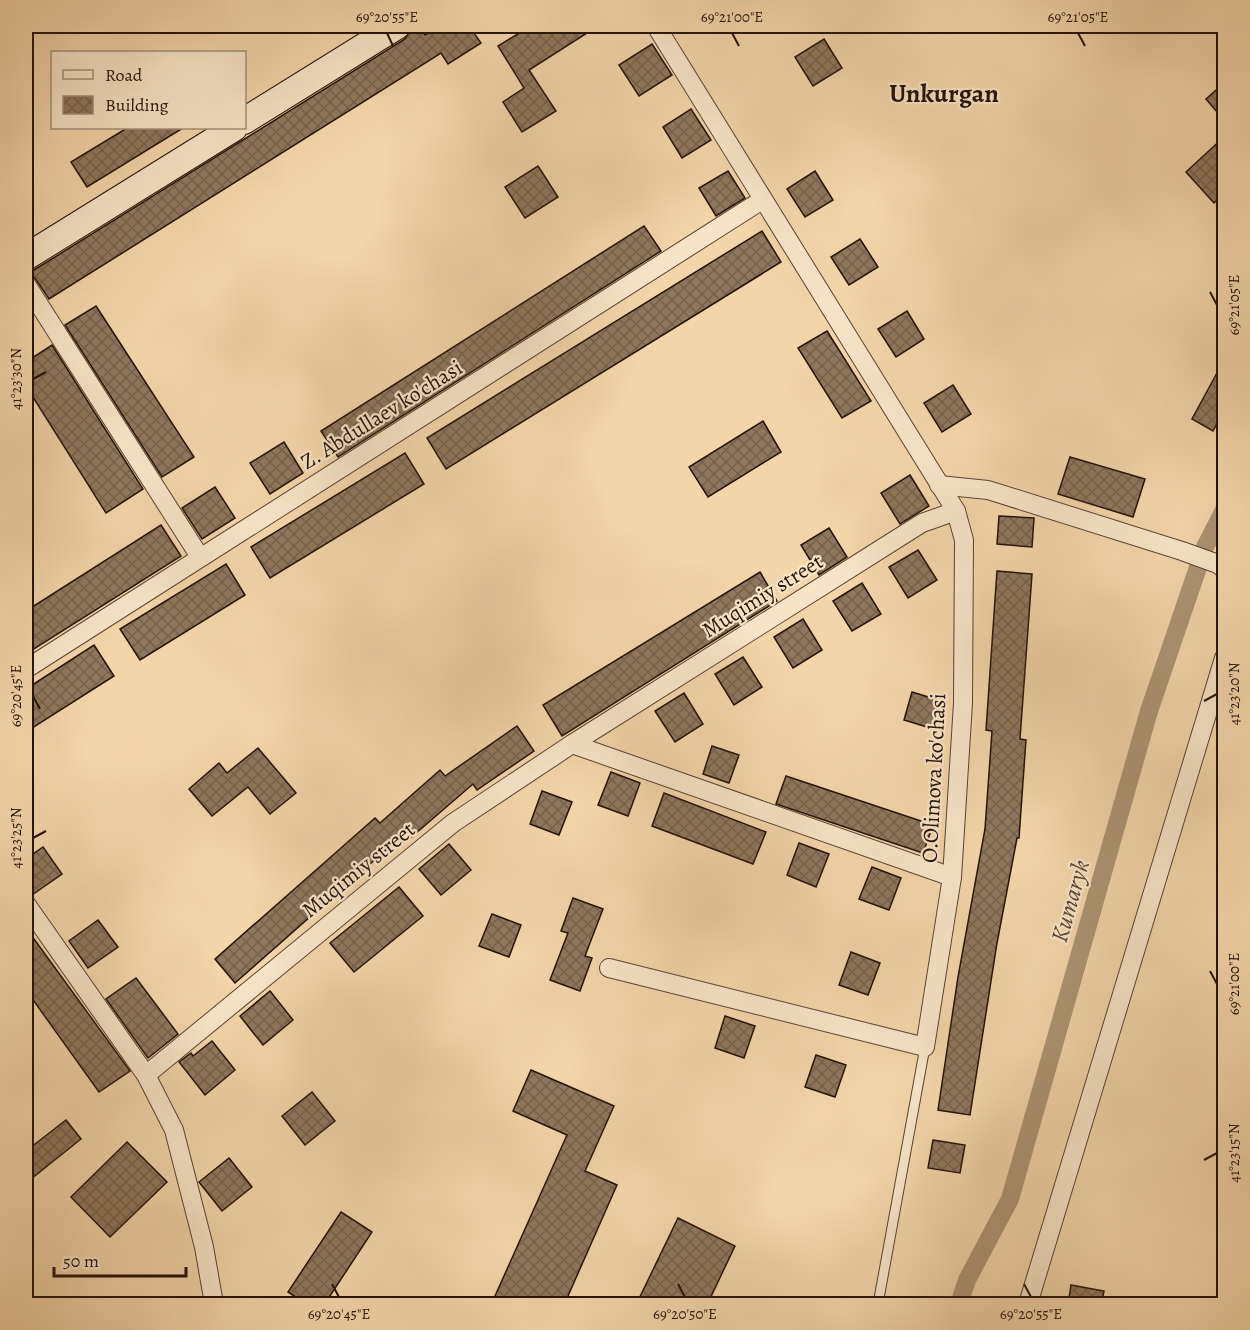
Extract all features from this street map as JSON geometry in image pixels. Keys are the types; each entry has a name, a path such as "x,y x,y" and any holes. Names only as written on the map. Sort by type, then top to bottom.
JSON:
{"main road":[{"path":"246,120 397,26"},
{"path":"26,257 232,129"}],"street":[{"path":"656,26 762,201 956,511"},
{"name":"Z. Abdullaev ko'chasi","path":"26,669 762,201"},
{"path":"26,284 200,557"},
{"path":"939,485 988,490 1182,551 1221,566"},
{"name":"Muqimiy street","path":"146,1075 453,823 573,744 922,523 956,511"},
{"name":"O.Olimova ko'chasi","path":"925,1047 952,877 963,703 964,540 956,511"},
{"path":"1028,1305 1224,658"},
{"path":"573,744 952,877"},
{"path":"26,904 146,1075 174,1130 204,1247 214,1305"},
{"path":"609,968 925,1047"}],"lane":[{"path":"878,1305 925,1047"}],"building":[{"path":"417,26 425,35 440,26 469,26 481,43 448,64 441,53 49,299 35,278 26,273 405,39 411,29"},
{"path":"531,26 598,26 529,70 556,111 522,132 503,102 524,88 498,46"},
{"path":"824,39 842,68 813,86 795,57"},
{"path":"652,44 672,75 639,96 619,65"},
{"path":"1224,83 1224,120 1206,99"},
{"path":"691,109 711,140 682,158 663,127"},
{"path":"125,129 181,129 87,187 71,162"},
{"path":"1224,137 1224,194 1214,203 1186,172"},
{"path":"538,166 558,197 525,218 505,187"},
{"path":"728,171 745,198 716,216 699,188"},
{"path":"815,171 833,200 805,217 787,189"},
{"path":"644,226 661,251 338,457 321,431"},
{"path":"762,231 781,262 446,469 427,438"},
{"path":"860,239 878,267 849,285 831,257"},
{"path":"96,306 194,457 162,477 65,325"},
{"path":"907,311 924,339 896,357 878,329"},
{"path":"827,331 871,401 842,418 798,348"},
{"path":"52,345 143,489 106,513 26,386 26,362"},
{"path":"1224,360 1224,411 1213,431 1192,419"},
{"path":"953,385 971,414 942,432 924,403"},
{"path":"763,421 781,452 708,497 689,467"},
{"path":"284,442 303,473 270,494 250,463"},
{"path":"405,453 424,484 270,578 251,547"},
{"path":"1070,457 1145,479 1133,517 1058,494"},
{"path":"910,475 929,506 900,524 881,493"},
{"path":"215,487 235,518 202,539 182,508"},
{"path":"999,516 1034,518 1032,547 997,544"},
{"path":"161,525 181,556 26,654 26,611"},
{"path":"829,528 847,557 819,575 801,545"},
{"path":"918,550 937,580 908,598 889,567"},
{"path":"226,564 245,595 140,660 120,629"},
{"path":"997,571 1032,574 1020,739 1026,740 1019,838 1017,838 997,943 970,1115 938,1110 958,977 985,829 992,731 986,730"},
{"path":"760,572 777,601 562,736 543,705"},
{"path":"862,583 881,614 852,631 833,601"},
{"path":"803,619 822,650 793,668 774,637"},
{"path":"94,645 114,676 26,732 26,689"},
{"path":"743,657 762,687 734,705 715,674"},
{"path":"912,692 945,702 937,730 904,720"},
{"path":"684,693 703,724 675,742 655,711"},
{"path":"517,726 534,751 477,790 473,784 408,840 403,835 235,983 215,959 375,818 380,823 440,770 445,776"},
{"path":"712,746 739,755 729,783 703,774"},
{"path":"258,748 296,793 270,814 248,787 212,816 189,789 219,763 227,773"},
{"path":"611,772 640,783 628,816 598,805"},
{"path":"786,776 933,825 923,853 776,804"},
{"path":"542,791 572,802 559,835 530,824"},
{"path":"664,793 766,832 753,864 652,826"},
{"path":"799,843 829,854 816,887 787,875"},
{"path":"449,844 471,870 441,895 419,869"},
{"path":"43,847 62,874 32,895 26,893 26,859"},
{"path":"872,867 901,878 889,910 859,899"},
{"path":"399,887 423,916 354,972 330,943"},
{"path":"573,898 603,909 585,956 592,958 580,991 550,980 568,933 561,931"},
{"path":"492,914 521,925 509,957 479,946"},
{"path":"98,920 118,947 88,968 69,941"},
{"path":"26,928 130,1071 99,1092 26,990"},
{"path":"851,952 880,963 868,995 839,985"},
{"path":"136,978 178,1034 148,1058 106,999"},
{"path":"270,991 293,1020 263,1045 240,1016"},
{"path":"725,1016 755,1026 744,1058 715,1048"},
{"path":"212,1041 235,1070 205,1095 179,1062 191,1053 193,1056"},
{"path":"816,1055 846,1065 835,1097 805,1087"},
{"path":"531,1070 614,1106 585,1171 617,1185 564,1305 491,1305 567,1135 513,1111"},
{"path":"312,1092 335,1121 305,1145 282,1116"},
{"path":"66,1120 81,1139 26,1183 26,1151"},
{"path":"933,1140 965,1145 960,1173 928,1168"},
{"path":"127,1142 167,1182 110,1237 71,1197"},
{"path":"229,1158 252,1187 222,1211 199,1182"},
{"path":"341,1212 372,1232 324,1305 308,1305 288,1292"},
{"path":"678,1218 735,1246 707,1305 636,1305"},
{"path":"1071,1285 1104,1291 1101,1305 1068,1305"}],"waterway":[{"name":"Kumaryk","path":"959,1304 967,1280 1010,1199 1149,711 1205,547 1224,510"}],"district":[{"name":"Unkurgan","path":"944,93"}]}
